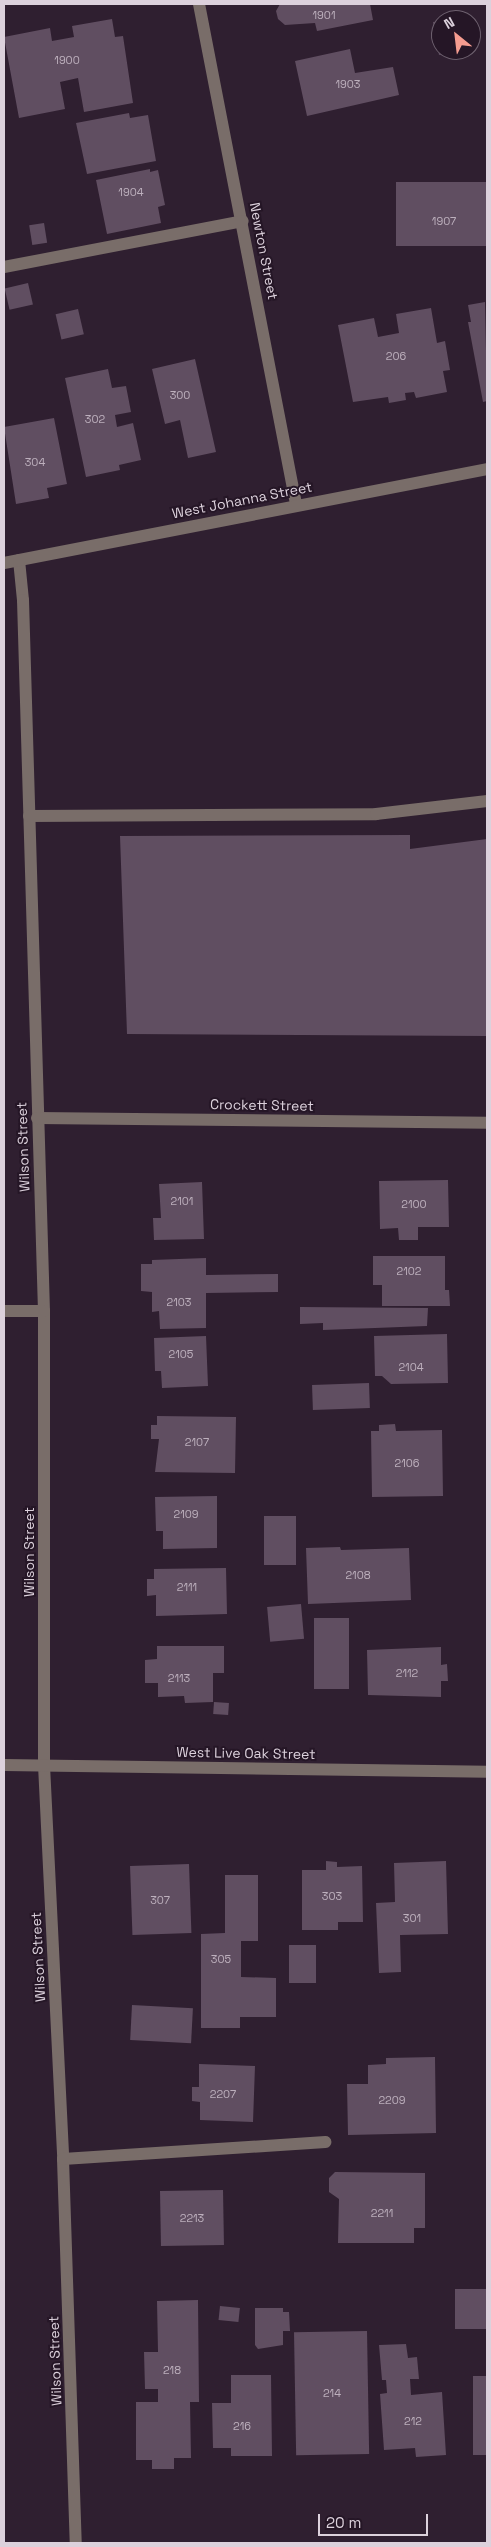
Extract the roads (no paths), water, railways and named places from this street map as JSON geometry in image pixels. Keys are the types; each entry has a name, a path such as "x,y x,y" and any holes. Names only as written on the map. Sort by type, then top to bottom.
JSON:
{"street":[{"name":"Newton Street","path":"199,4 243,221 296,504"},
{"path":"4,267 243,221"},
{"name":"West Johanna Street","path":"4,563 296,504 487,469"},
{"name":"Wilson Street","path":"19,560 24,600 37,1118 44,1310 44,1765 63,2159 76,2543"},
{"path":"29,816 376,814 487,800"},
{"name":"Crockett Street","path":"37,1118 487,1123"},
{"path":"4,1311 44,1310"},
{"name":"West Live Oak Street","path":"4,1765 487,1772"},
{"path":"63,2159 326,2142"}]}
